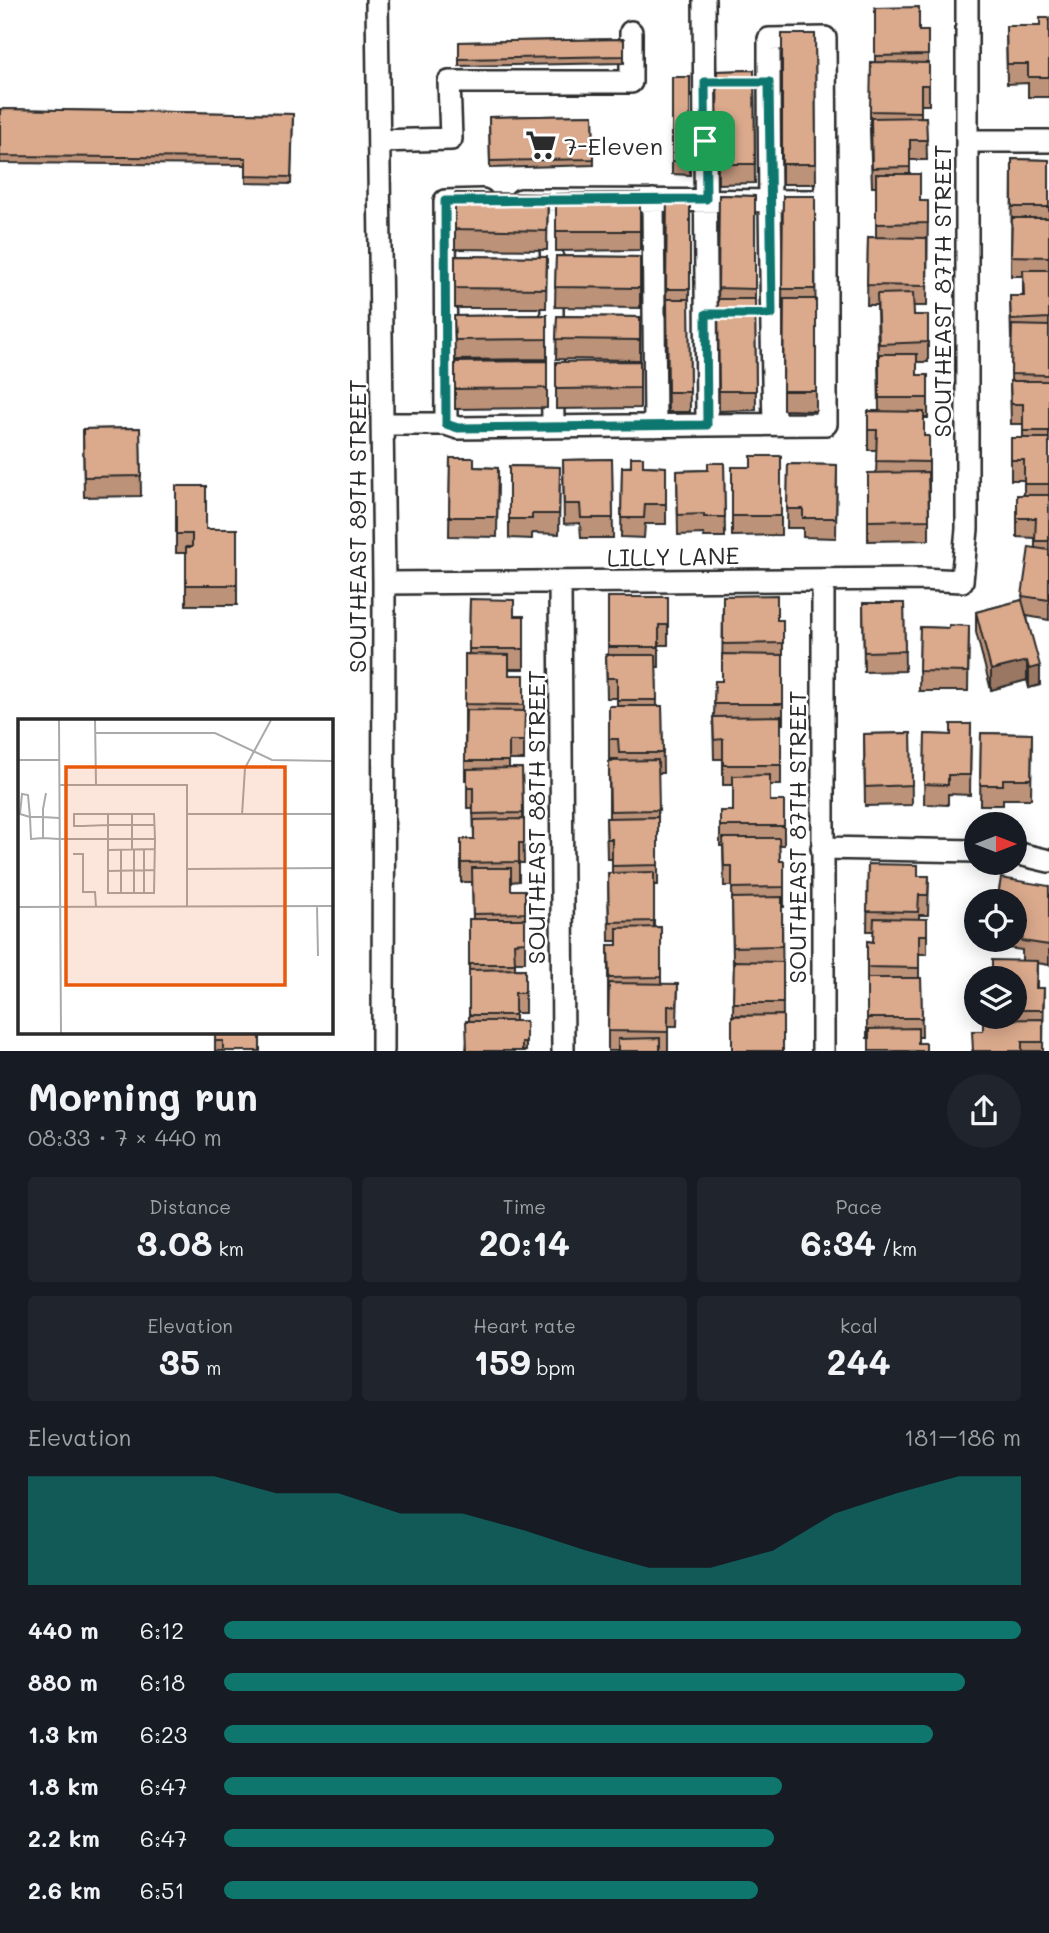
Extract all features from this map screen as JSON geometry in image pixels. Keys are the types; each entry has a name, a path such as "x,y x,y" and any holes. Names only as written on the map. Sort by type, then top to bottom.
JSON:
{"street":[{"name":"SOUTHEAST 89TH STREET","path":"377,0 384,583 383,1051"},
{"path":"704,0 707,425"},
{"name":"SOUTHEAST 87TH STREET","path":"962,581 967,529 967,0"},
{"path":"379,141 451,139 449,82 476,74 602,73 631,82 631,32"},
{"path":"382,424 446,424 458,428 826,424 819,314 826,201 825,38 769,39 771,200 779,314 774,424"},
{"path":"705,82 769,82"},
{"path":"968,141 1049,141"},
{"path":"551,200 554,427"},
{"path":"653,200 655,426"},
{"path":"446,424 445,201 826,201"},
{"path":"445,263 472,263"},
{"path":"525,263 578,264"},
{"path":"628,264 654,264"},
{"path":"629,324 706,314 779,314"},
{"path":"526,324 578,324"},
{"path":"445,325 472,325"},
{"path":"526,372 579,372"},
{"path":"629,372 655,372"},
{"path":"446,373 472,373"},
{"name":"SOUTHEAST 87TH STREET","path":"822,1051 823,581"},
{"name":"LILLY LANE","path":"384,583 962,581"},
{"name":"SOUTHEAST 88TH STREET","path":"559,583 563,1051"},
{"path":"822,848 964,850"},
{"path":"1027,856 1049,861"}],"building":[{"path":"919,7 919,31 928,31 928,55 875,56 875,8"},
{"path":"1040,18 1049,18 1049,77 1028,77 1028,64 1007,64 1006,26 1040,26"},
{"path":"782,34 815,34 816,164 782,164"},
{"path":"624,39 624,56 459,59 459,42"},
{"path":"871,62 929,63 929,85 921,85 921,112 870,111"},
{"path":"754,70 755,164 718,164 717,71"},
{"path":"672,77 690,77 690,161 672,161"},
{"path":"0,109 293,114 291,177 246,176 246,158 0,156"},
{"name":"7-Eleven","path":"593,115 594,159 490,161 489,117"},
{"path":"926,117 927,140 910,140 910,167 872,168 871,118"},
{"path":"1012,159 1049,160 1049,207 1012,207"},
{"path":"876,174 920,174 920,201 928,201 928,223 876,224"},
{"path":"455,193 548,194 547,231 455,229"},
{"path":"640,193 640,231 556,231 556,194"},
{"path":"719,195 755,196 755,289 718,288"},
{"path":"667,196 690,196 690,289 666,289"},
{"path":"783,196 815,196 815,289 782,289"},
{"path":"1012,218 1049,218 1049,257 1011,256"},
{"path":"868,237 927,238 927,286 867,285"},
{"path":"455,256 547,257 546,289 455,288"},
{"path":"556,256 640,257 640,288 555,287"},
{"path":"1023,270 1049,270 1049,318 1011,320 1010,296 1024,296"},
{"path":"913,293 914,315 928,315 928,342 879,344 877,294"},
{"path":"667,299 689,299 690,392 668,392"},
{"path":"718,299 755,299 756,391 719,391"},
{"path":"784,299 816,299 816,391 783,391"},
{"path":"547,315 547,339 455,340 454,316"},
{"path":"557,316 640,317 640,340 556,339"},
{"path":"1012,325 1049,326 1049,375 1011,374"},
{"path":"879,354 917,354 917,375 928,375 928,398 879,398"},
{"path":"547,361 547,388 455,389 455,362"},
{"path":"640,361 640,388 556,389 556,362"},
{"path":"1010,381 1049,381 1049,431 1023,431 1023,404 1011,404"},
{"path":"868,411 924,412 924,436 929,436 929,462 876,461 877,430 868,430"},
{"path":"140,428 141,476 84,477 83,429"},
{"path":"1011,438 1049,438 1049,484 1024,484 1024,460 1011,460"},
{"path":"751,456 781,456 781,516 732,516 732,467 751,467"},
{"path":"631,457 643,457 643,466 666,467 666,504 645,504 644,518 621,518 622,467 631,467"},
{"path":"450,458 474,458 474,467 498,468 497,517 449,517"},
{"path":"612,459 613,518 581,518 580,504 564,504 563,460"},
{"path":"708,463 724,463 725,517 704,517 704,514 678,515 677,471 708,470"},
{"path":"788,464 837,465 836,518 803,518 803,509 787,509"},
{"path":"509,466 560,467 559,514 532,514 532,519 509,519"},
{"path":"928,472 929,520 868,521 868,473"},
{"path":"176,486 206,486 206,529 237,529 237,585 186,585 186,547 192,547 192,534 176,534"},
{"path":"1017,495 1049,495 1049,541 1035,541 1036,518 1017,518"},
{"path":"1029,547 1049,550 1049,600 1022,596"},
{"path":"777,595 777,620 783,620 783,643 723,644 723,596"},
{"path":"608,597 668,597 668,625 659,625 659,647 608,647"},
{"path":"470,599 514,600 514,616 524,616 524,649 469,649"},
{"path":"1022,600 1040,666 1029,669 1027,661 991,670 976,612"},
{"path":"863,603 904,603 905,651 864,652"},
{"path":"949,625 969,626 968,672 919,671 920,627 949,628"},
{"path":"465,654 509,655 509,675 524,675 524,705 465,704"},
{"path":"722,654 783,655 783,704 714,704 715,681 722,681"},
{"path":"606,655 656,655 657,700 617,700 617,678 607,678"},
{"path":"609,706 662,706 663,753 619,753 618,739 609,739"},
{"path":"466,710 525,711 524,741 509,741 509,761 465,761"},
{"path":"781,716 781,765 723,765 723,739 714,740 713,717"},
{"path":"951,724 971,724 970,775 948,775 948,785 924,784 925,734 951,735"},
{"path":"911,733 912,785 865,787 864,734"},
{"path":"981,733 1032,734 1031,779 1003,779 1003,785 980,785"},
{"path":"658,760 659,810 610,811 609,761"},
{"path":"522,768 523,813 473,814 473,788 467,788 467,769"},
{"path":"770,775 770,801 784,801 784,826 720,826 720,811 733,811 733,776"},
{"path":"658,817 658,865 612,866 612,839 607,839 606,818"},
{"path":"524,819 524,843 519,843 519,862 461,863 461,839 474,839 474,820"},
{"path":"723,838 779,838 780,861 784,861 784,887 732,888 732,866 724,866"},
{"path":"868,864 918,865 918,876 929,876 928,895 919,895 918,912 867,911"},
{"path":"472,868 511,868 511,890 525,890 525,913 473,914"},
{"path":"654,872 654,921 609,922 608,873"},
{"path":"1001,878 1049,886 1049,945 1027,942 1027,889 999,889"},
{"path":"782,897 782,946 733,947 732,898"},
{"path":"874,918 927,919 927,935 919,935 919,968 867,967 867,941 873,942"},
{"path":"469,919 525,919 525,942 514,943 515,964 469,964"},
{"path":"661,927 661,977 609,978 608,945 617,945 617,928"},
{"path":"992,960 1037,961 1036,988 1044,988 1043,1010 1027,1010 1027,966 992,966"},
{"path":"734,961 783,962 783,1003 733,1003"},
{"path":"525,969 525,993 515,993 515,1015 469,1015 469,970"},
{"path":"867,978 921,978 922,1018 867,1018"},
{"path":"609,983 678,984 677,1006 668,1006 668,1032 608,1031"},
{"path":"783,1015 783,1051 732,1051 732,1016"},
{"path":"1027,1019 1043,1019 1043,1042 1022,1042 1022,1051 973,1051 972,1031 1027,1029"},
{"path":"466,1021 526,1021 526,1042 522,1042 522,1051 467,1051"},
{"path":"918,1028 918,1043 926,1043 926,1051 869,1051 869,1029"},
{"path":"215,1034 260,1034 260,1051 223,1051 223,1041 215,1041"},
{"path":"660,1038 660,1051 618,1051 618,1039"}],"place":[{"name":"7-Eleven","path":"541,145"}],"route":[{"path":"705,82 769,82 772,314 706,314 707,425 458,428 446,424 445,201 706,199 705,141 705,82"}]}
